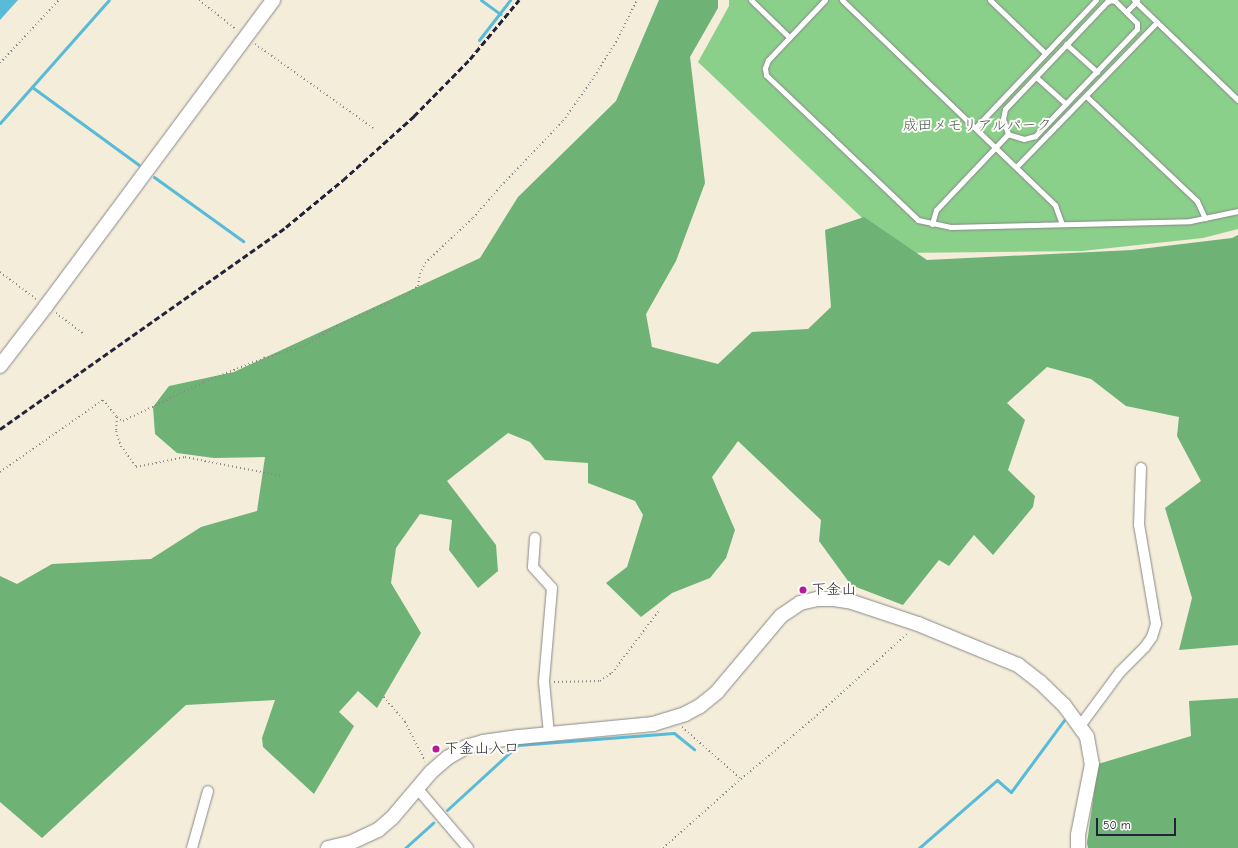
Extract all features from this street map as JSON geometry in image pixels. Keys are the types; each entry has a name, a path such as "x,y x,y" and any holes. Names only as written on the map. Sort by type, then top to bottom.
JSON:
{"street":[{"path":"0,366 51,300 273,0"},
{"path":"1080,726 1120,672 1145,647 1152,637 1156,624 1139,525 1141,468"},
{"path":"535,538 533,567 552,588 544,682 549,734"},
{"path":"328,848 350,843 378,830 392,818 431,772 447,758 466,747 483,742 653,724 673,719 700,706 717,692 781,616 800,603 817,599 852,602 918,624 1018,665 1040,682 1064,704 1080,726 1090,749 1092,764 1078,835 1078,848"},
{"path":"416,790 422,794 468,848"},
{"path":"192,848 208,791"}],"lane":[{"path":"752,0 790,37"},
{"path":"825,0 768,60 765,68 766,75 918,220 932,224 950,226 1190,221 1238,211"},
{"path":"842,0 1055,204 1062,224"},
{"path":"990,0 1045,53"},
{"path":"975,128 1096,0"},
{"path":"1115,1 1138,23 1138,27 1034,136 1024,139 1008,134 1003,119 1005,109 1108,2 1115,1"},
{"path":"1126,12 1136,1 1238,100"},
{"path":"1016,167 1157,22"},
{"path":"1066,44 1096,72"},
{"path":"1036,77 1066,104"},
{"path":"1086,96 1197,201 1205,218"},
{"path":"932,224 936,210 1008,134"}],"path":[{"path":"0,63 59,0"},
{"path":"199,0 246,37 374,128"},
{"path":"0,472 103,400 117,417 123,421 204,382 264,358 302,347 337,326 406,295 418,286 420,274 425,263 473,218 501,186 563,121 605,60 637,0"},
{"path":"117,417 116,431 121,446 136,467 185,457 282,476"},
{"path":"544,682 600,681 612,673 660,609"},
{"path":"663,848 741,779 814,718 918,624"},
{"path":"381,694 405,722 431,772"},
{"path":"673,719 741,779"}],"green space":[{"path":"659,0 718,0 718,8 690,57 705,183 676,261 646,314 652,347 718,364 752,332 808,329 831,307 825,230 864,217 927,260 1132,250 1232,238 1238,235 1238,645 1179,650 1192,598 1165,508 1201,481 1177,436 1179,417 1126,406 1091,379 1047,367 1007,403 1025,420 1008,470 1035,496 1033,507 993,555 974,535 949,566 939,560 903,605 851,585 819,541 821,520 738,441 712,477 735,530 726,558 710,578 672,593 641,617 606,583 627,567 643,515 635,501 588,483 588,463 545,460 530,442 508,433 447,481 496,545 498,571 478,588 449,550 452,520 420,514 396,548 391,583 421,633 377,708 358,691 339,712 354,726 314,794 263,747 262,738 275,700 186,705 42,838 0,802 0,576 17,584 52,564 151,559 201,527 257,511 265,457 214,458 177,453 155,434 153,407 169,386 234,372 480,258 518,197 616,101"},
{"name":"成田メモリアルパーク","path":"729,0 1238,0 1238,229 1203,238 1082,251 899,253 698,62 729,6"},
{"path":"1238,698 1238,848 1088,848 1087,843 1098,764 1191,736 1189,701"}],"water":[{"path":"0,0 18,0 0,20"}],"waterway":[{"path":"0,123 109,0"},
{"path":"481,0 500,14"},
{"path":"479,40 510,0"},
{"path":"32,87 139,165"},
{"path":"154,177 243,241"},
{"path":"919,848 997,780 1011,792 1064,720"},
{"path":"447,810 518,745 674,733 694,749"},
{"path":"405,848 433,823"}],"railway":[{"path":"0,429 286,227 343,180 414,116 470,59 519,0"}],"place":[{"name":"下金山","path":"803,590"},
{"name":"下金山入口","path":"436,749"}]}
